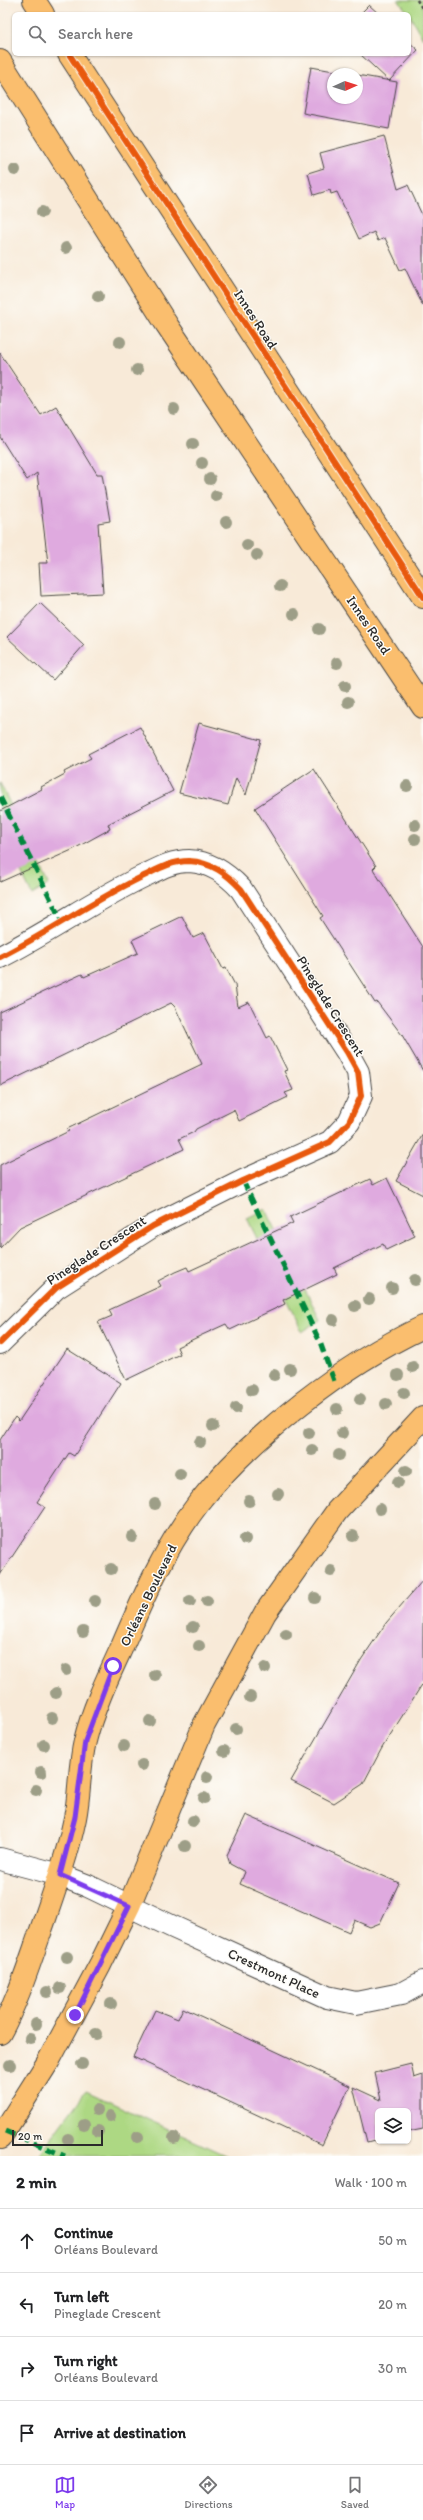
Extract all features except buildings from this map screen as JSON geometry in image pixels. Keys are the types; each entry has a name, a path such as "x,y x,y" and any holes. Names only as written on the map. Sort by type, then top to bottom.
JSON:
{"main road":[{"path":"34,0 42,12"},
{"name":"Innes Road","path":"70,56 423,596"},
{"name":"Innes Road","path":"0,61 167,325 423,707"},
{"name":"Orléans Boulevard","path":"0,2033 27,1972 60,1875 75,1817 85,1741 113,1666 140,1604 173,1542 197,1505 238,1459 300,1406 382,1347 423,1327"},
{"path":"0,2138 75,2015 129,1906 204,1725 265,1613 337,1511 423,1418"}],"street":[{"name":"Pineglade Crescent","path":"0,957 116,889 174,862 205,864 226,873 241,889 358,1072 361,1096 349,1122 330,1142 153,1226 56,1288 0,1343"},
{"path":"0,1859 60,1875 129,1906"},
{"name":"Crestmont Place","path":"129,1906 327,1997 356,2003 401,1994 423,1982"}],"path":[{"path":"417,0 423,10"}],"green space":[{"path":"398,0 423,0 423,39 411,18 411,12 407,12"},
{"path":"0,783 49,884 32,895 0,829"},
{"path":"266,1209 320,1320 302,1332 247,1218"},
{"path":"86,2091 227,2156 38,2156"}],"marked path":[{"path":"0,797 62,922"},
{"path":"243,1181 320,1342 334,1381"},
{"path":"5,2131 65,2156"}],"cycle path":[{"path":"70,56 423,597"},
{"path":"0,957 109,894 162,867 178,862 189,861 211,866 230,878 241,889 347,1052 358,1072 361,1096 349,1122 330,1142 243,1181 153,1226 56,1288 0,1343"}],"route":[{"path":"75,2015 129,1906 88,1886 60,1875 75,1817 85,1741 113,1666"}]}
